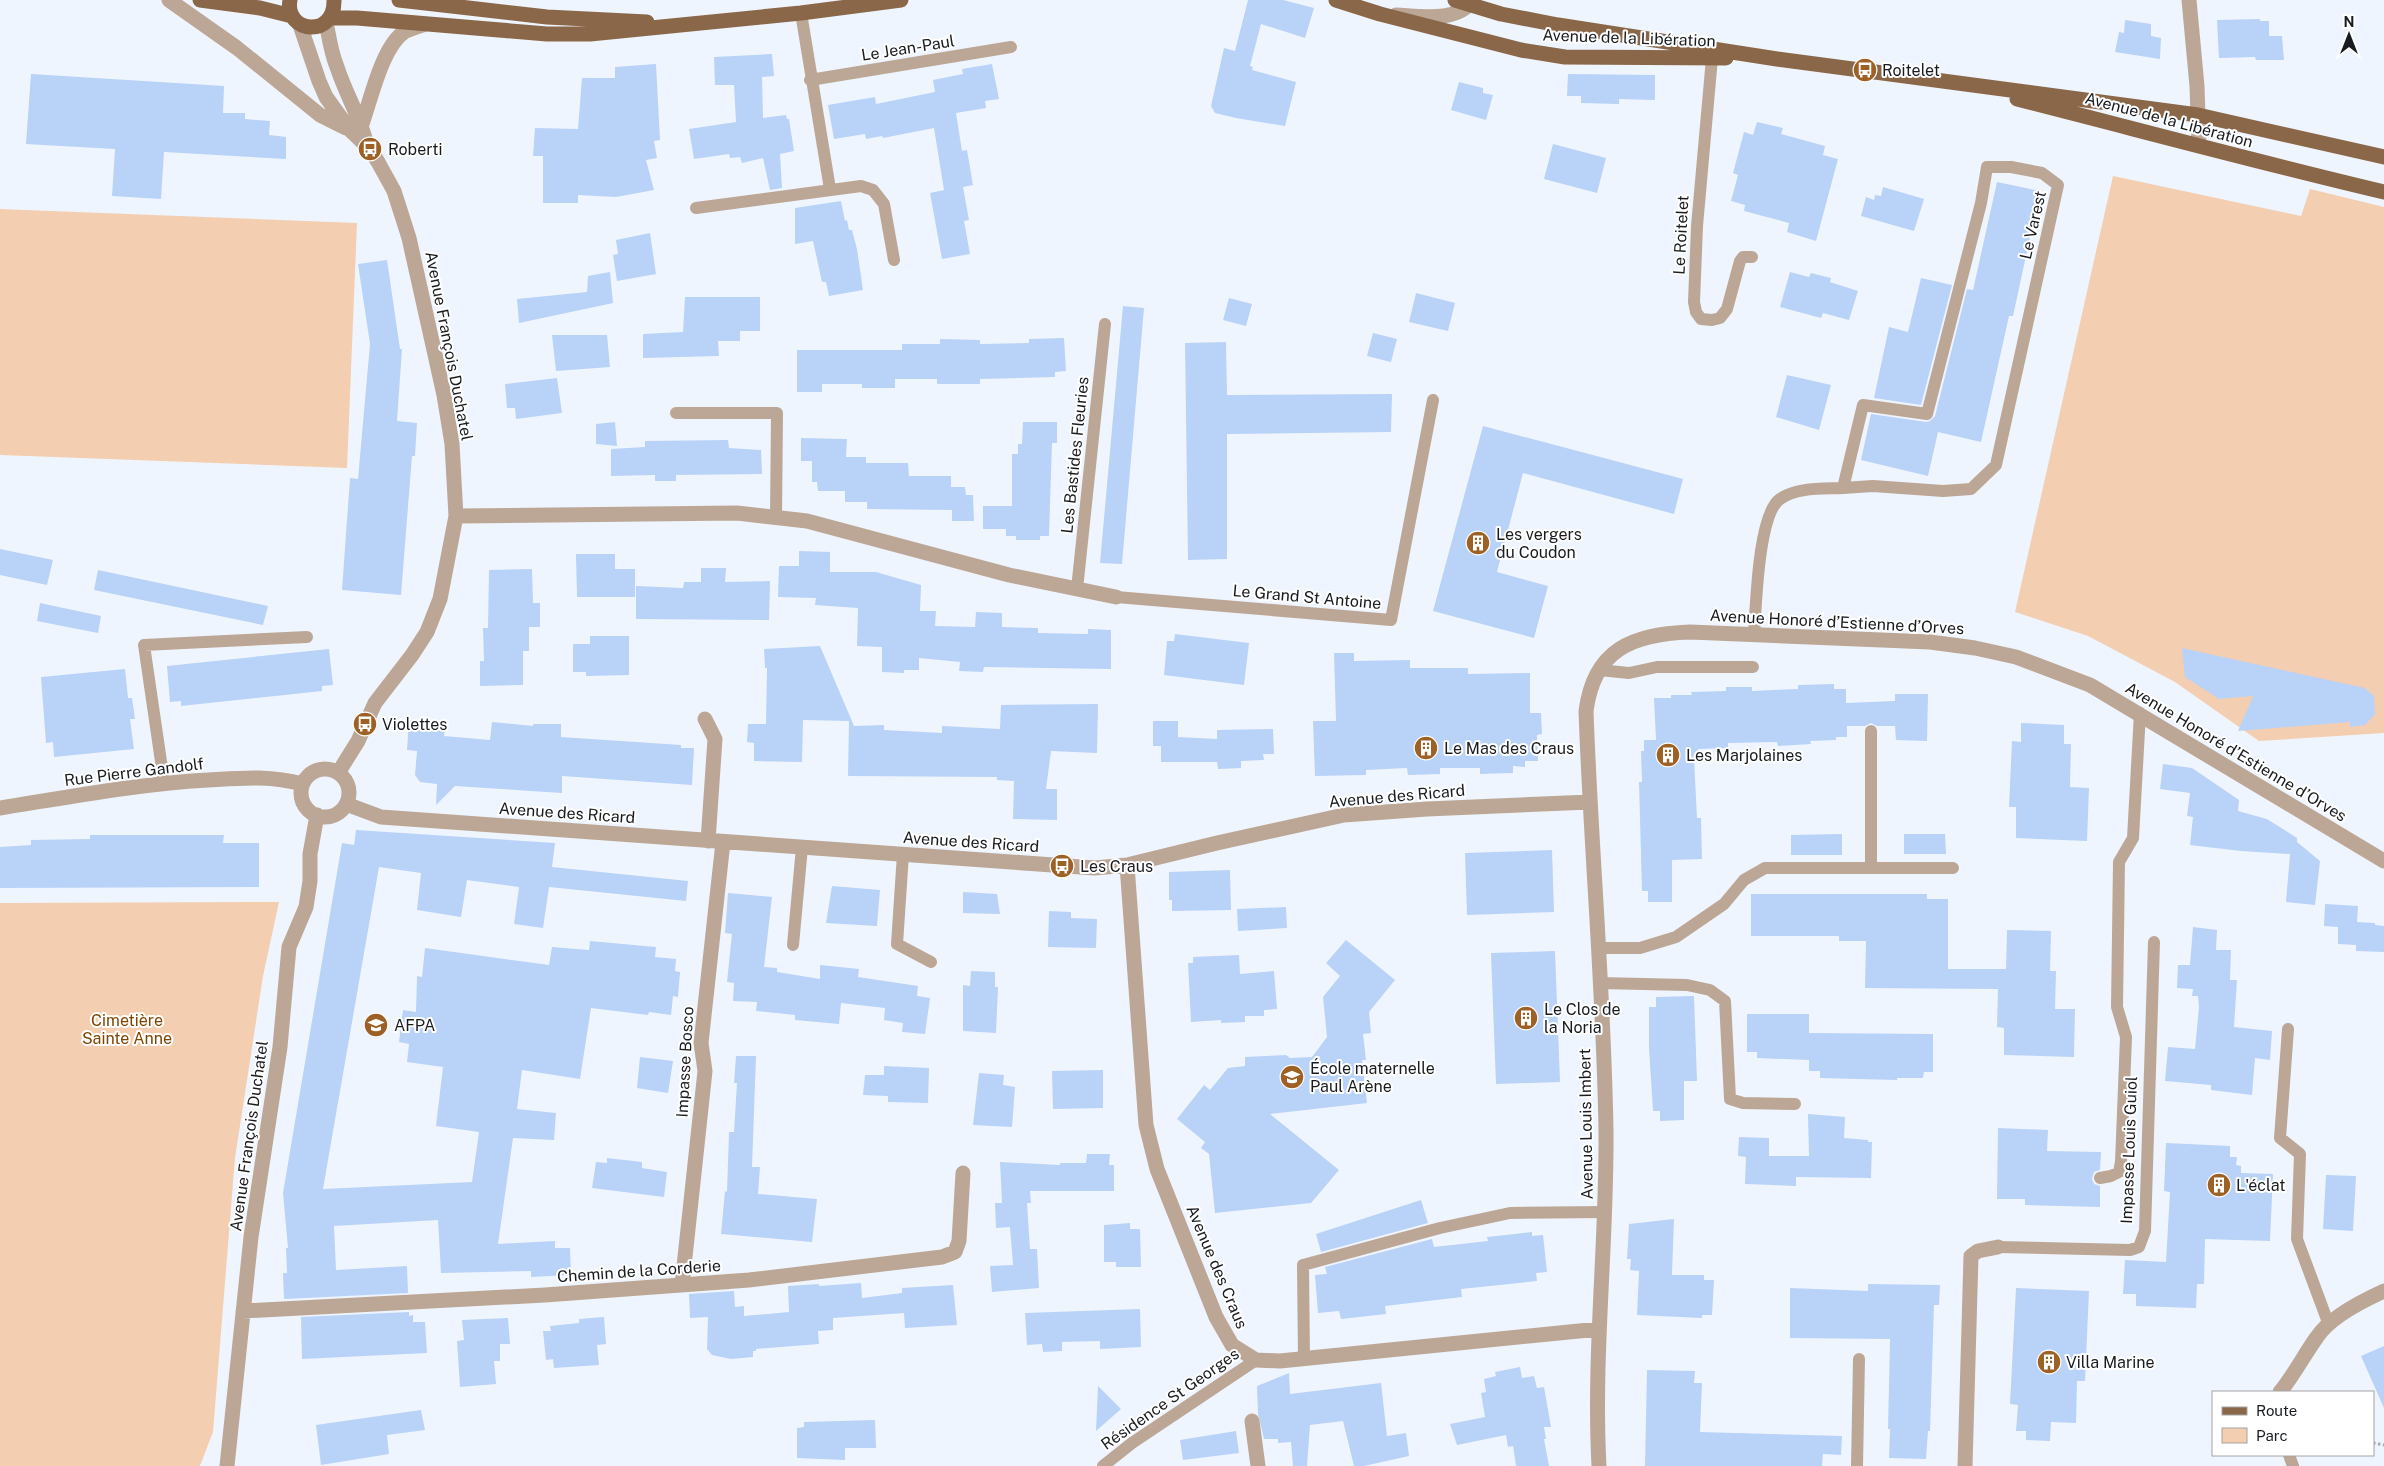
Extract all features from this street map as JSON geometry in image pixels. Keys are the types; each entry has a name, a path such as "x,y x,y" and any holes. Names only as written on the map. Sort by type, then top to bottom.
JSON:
{"main road":[{"path":"200,0 260,8 314,28 328,20 365,18 423,25 546,34 624,32 901,0"},
{"path":"290,0 289,6 296,20"},
{"path":"328,20 334,10 334,0"},
{"path":"399,0 547,16 618,21 691,23"},
{"name":"Avenue de la Libération","path":"1455,0 1472,2 1501,14 1777,59 2198,115 2384,157"},
{"name":"Avenue de la Libération","path":"1344,1 1380,14 1521,50 1556,55 1777,59"},
{"name":"Avenue de la Libération","path":"1945,81 2199,145 2239,158 2384,192"}],"street":[{"name":"Avenue François Duchatel","path":"169,0 237,48 320,115 355,126"},
{"path":"1491,0 1501,14"},
{"path":"2188,0 2199,145"},
{"path":"1380,14 1450,15 1472,2"},
{"name":"Avenue François Duchatel","path":"296,20 326,97 355,126 394,191 409,238 444,395 452,444 456,516 440,599 427,632 375,703 358,741 338,773"},
{"name":"Avenue François Duchatel","path":"328,20 336,66 349,101 355,126"},
{"path":"355,126 396,39 405,31 423,25"},
{"path":"456,516 736,513 807,521 1009,576 1116,597"},
{"name":"Avenue Honoré d’Estienne d’Orves","path":"1589,691 1599,670 1617,651 1640,638 1662,633 1690,632 1930,642 1975,648 2016,657 2055,670 2090,685 2140,713 2384,862"},
{"name":"Avenue Louis Imbert","path":"1589,691 1586,711 1606,1132 1605,1212 1599,1329 1599,1466"},
{"name":"Impasse Bosco","path":"682,1285 705,1071 701,1043 716,841 716,739 704,719"},
{"path":"332,769 338,773 347,783 349,797 346,804 334,815 318,816 311,812 302,799 302,784 306,778 318,770 332,769"},
{"name":"Rue Pierre Gandolf","path":"0,808 164,782 262,777 302,784"},
{"name":"Avenue des Ricard","path":"346,804 381,817 1095,868 1126,865 1344,815 1427,809 1590,802"},
{"name":"Avenue François Duchatel","path":"227,1466 252,1237 281,1038 289,947 306,907 310,881 310,854 318,816"},
{"name":"Avenue des Craus","path":"1126,865 1146,1125 1157,1169 1216,1317 1232,1345 1256,1360 1280,1361 1599,1329"},
{"name":"Chemin de la Corderie","path":"243,1311 545,1295 749,1280 942,1257 955,1252 959,1241 963,1173"},
{"name":"Impasse Louis Guiol","path":"1965,1466 1971,1256 1978,1251 1998,1247"},
{"path":"2281,1391 2295,1374 2318,1335 2354,1304 2384,1291"},
{"path":"1252,1421 1258,1466"}],"lane":[{"path":"801,13 810,80 830,189"},
{"name":"Le Jean-Paul","path":"810,80 1011,47"},
{"name":"Le Roitelet","path":"1712,58 1696,226 1694,302 1696,312 1701,319 1712,320 1720,318 1727,309 1740,261 1743,257 1752,257"},
{"name":"Le Varest","path":"1754,635 1764,531 1768,514 1779,499 1796,491 1817,489 1843,488 1873,486 1943,491 1970,489 1996,465 2058,185 2042,173 2010,167 1987,167 1981,203 1927,414 1863,404 1843,488"},
{"path":"696,208 860,186 873,190 884,204 894,260"},
{"name":"Les Bastides Fleuries","path":"1077,589 1105,324"},
{"name":"Le Grand St Antoine","path":"1116,597 1390,620 1433,400"},
{"path":"676,413 777,413 776,518"},
{"path":"164,782 144,644 306,637"},
{"path":"1599,670 1629,673 1657,667 1753,667"},
{"path":"2100,1178 2119,1172 2121,1162 2126,1036 2117,1007 2119,862 2133,838 2140,713"},
{"path":"1870,868 1871,731"},
{"path":"793,945 802,847"},
{"path":"903,854 898,944 931,962"},
{"path":"1598,948 1640,948 1676,937 1724,904 1744,880 1765,868 1953,868"},
{"name":"Impasse Louis Guiol","path":"1998,1247 2130,1250 2139,1247 2144,1231 2154,942"},
{"path":"1599,983 1687,985 1710,990 1725,1001 1730,1099 1743,1103 1795,1104"},
{"path":"2288,1029 2280,1138 2300,1154 2297,1239 2329,1325"},
{"path":"1304,1359 1303,1265 1440,1228 1510,1213 1605,1212"},
{"path":"1857,1466 1859,1359"},
{"name":"Résidence St Georges","path":"1104,1466 1139,1438 1256,1360"}],"green space":[{"path":"2113,176 2301,216 2310,189 2384,207 2384,733 2259,741 2175,682 2088,636 2015,612"},
{"path":"0,209 357,223 347,468 0,455"},
{"name":"Cimetière Sainte Anne","path":"279,902 263,976 235,1158 213,1432 200,1466 0,1466 0,903"}],"building":[{"path":"1248,0 1283,0 1314,8 1305,38 1261,24 1250,66 1253,67 1252,70 1296,82 1285,126 1215,113 1211,106 1224,48 1235,51"},
{"path":"2260,19 2260,21 2269,21 2269,36 2282,36 2284,60 2256,60 2255,57 2219,58 2217,20"},
{"path":"2125,20 2151,24 2151,36 2161,38 2160,59 2115,52 2119,32 2124,33"},
{"path":"772,54 774,76 762,77 763,118 786,115 787,119 789,119 794,151 780,154 782,188 770,190 763,158 742,163 740,157 730,158 729,154 694,159 689,129 736,122 734,85 715,85 714,57"},
{"path":"656,64 660,140 654,141 657,158 646,160 654,190 616,197 578,195 578,203 543,203 543,156 533,156 535,128 578,129 582,78 615,78 615,67"},
{"path":"992,64 999,99 985,101 986,108 956,113 962,151 967,150 973,185 963,187 969,220 964,221 970,254 942,259 930,193 944,190 934,128 883,138 882,136 866,139 865,134 834,139 828,105 875,97 876,104 935,92 933,80 963,74 962,69"},
{"path":"31,74 224,86 223,113 245,113 245,119 270,121 269,135 286,137 286,159 164,152 161,199 112,196 115,149 26,144"},
{"path":"1568,74 1655,75 1655,100 1619,99 1619,104 1581,103 1581,96 1567,96"},
{"path":"1459,82 1483,88 1483,93 1493,95 1486,120 1451,110"},
{"path":"1757,122 1783,128 1781,134 1825,146 1823,155 1838,159 1816,241 1787,232 1789,223 1744,211 1745,205 1731,201 1738,175 1733,173 1744,132 1753,135"},
{"path":"1553,144 1606,158 1597,193 1544,179"},
{"path":"1997,182 2040,191 2013,316 2009,316 1981,442 1938,432 1928,476 1861,460 1871,414 1926,422 1935,416 1967,289 1973,290"},
{"path":"1883,187 1924,199 1914,231 1861,216 1866,197 1874,200 1875,195 1881,196"},
{"path":"841,201 845,221 847,220 849,230 852,230 857,249 863,290 829,296 826,282 822,282 813,241 795,244 795,208"},
{"path":"650,233 656,274 617,281 613,255 618,254 616,240"},
{"path":"387,260 400,349 402,349 397,421 417,423 415,456 412,456 401,595 342,590 350,478 358,479 370,344 358,264"},
{"path":"610,272 613,303 519,323 517,299 587,292 588,276"},
{"path":"1790,272 1809,277 1811,273 1831,278 1830,282 1858,291 1849,320 1823,313 1821,318 1780,307"},
{"path":"1921,278 1952,285 1921,405 1874,398 1889,327 1908,332"},
{"path":"1416,293 1455,303 1448,331 1409,322"},
{"path":"685,297 760,297 760,331 740,331 740,341 718,341 719,356 643,358 643,334 683,332"},
{"path":"1229,298 1252,304 1246,326 1223,320"},
{"path":"1123,306 1144,308 1122,564 1100,563"},
{"path":"1373,333 1397,339 1391,362 1367,356"},
{"path":"552,335 607,335 610,367 556,371"},
{"path":"1064,338 1066,371 1055,372 1055,377 980,379 980,384 937,384 937,379 895,379 895,388 862,388 862,384 822,384 822,392 797,392 797,350 902,350 902,344 940,344 940,339 980,340 980,344 1029,343 1029,339"},
{"path":"1226,342 1227,395 1392,394 1391,432 1227,434 1227,559 1188,560 1185,343"},
{"path":"1787,375 1831,385 1819,430 1776,417"},
{"path":"557,378 562,413 516,419 515,408 507,408 505,384"},
{"path":"615,422 617,446 596,444 596,424"},
{"path":"1023,422 1057,422 1057,443 1052,443 1049,536 1040,536 1040,540 1016,540 1016,536 1006,536 1006,529 983,529 983,506 1012,506 1012,454 1018,454 1018,444 1022,444"},
{"name":"Les vergers du Coudon","path":"1483,426 1683,479 1674,514 1523,473 1497,572 1548,586 1534,638 1433,611"},
{"path":"801,438 847,439 846,457 866,457 866,463 908,463 909,476 951,476 951,487 965,487 966,495 973,495 974,521 952,521 952,510 867,509 867,502 845,502 845,491 818,491 817,482 812,482 812,461 801,461"},
{"path":"728,440 729,448 761,450 762,474 676,475 676,481 655,481 655,475 611,476 611,449 645,447 645,441"},
{"path":"0,549 53,560 47,585 0,575"},
{"path":"799,551 830,552 830,572 876,572 921,585 920,611 936,611 935,626 975,627 976,612 1002,613 1002,627 1038,628 1038,633 1088,634 1088,629 1111,630 1111,669 984,667 983,672 959,671 960,662 919,658 919,670 904,670 904,673 882,672 882,647 857,646 858,608 815,605 816,598 778,597 779,566 799,566"},
{"path":"576,554 615,554 615,569 635,569 635,597 577,597"},
{"path":"701,568 726,568 725,582 770,581 769,620 636,619 636,586 683,588 684,582 701,582"},
{"path":"532,569 533,603 540,603 540,627 529,627 529,651 523,651 523,685 480,686 480,661 484,661 483,628 488,628 489,570"},
{"path":"98,570 268,606 263,625 94,590"},
{"path":"40,603 101,616 98,633 37,621"},
{"path":"1175,634 1249,643 1244,685 1164,675 1167,641 1174,641"},
{"path":"590,636 629,636 629,675 586,676 586,672 573,672 573,644 590,644"},
{"path":"820,646 854,726 884,725 884,730 942,733 942,726 1000,729 1001,705 1098,704 1097,753 1051,751 1046,789 1057,789 1057,820 1013,819 1014,781 997,780 997,777 848,776 849,721 803,720 802,762 754,761 754,743 747,742 748,724 766,724 767,668 765,668 764,649"},
{"path":"2182,648 2365,688 2374,696 2375,714 2365,725 2350,727 2350,722 2238,731 2253,696 2219,699 2185,677"},
{"path":"329,649 333,685 322,686 322,691 181,706 181,701 170,702 167,666"},
{"path":"1334,653 1354,653 1354,661 1410,660 1410,668 1468,668 1468,674 1530,673 1530,713 1541,713 1542,734 1537,735 1538,761 1525,761 1525,767 1513,766 1513,773 1480,774 1480,768 1440,768 1440,774 1408,775 1407,768 1366,770 1366,775 1315,776 1313,721 1336,721"},
{"path":"125,669 128,698 132,698 135,719 130,719 134,749 54,757 53,742 46,743 41,677"},
{"path":"1834,684 1834,689 1846,689 1846,703 1895,701 1895,694 1928,694 1927,741 1896,740 1895,726 1877,726 1871,723 1865,726 1847,726 1847,737 1836,737 1836,740 1810,741 1811,744 1778,746 1777,742 1728,743 1728,748 1698,749 1698,758 1694,758 1697,818 1701,818 1702,859 1672,860 1672,902 1648,902 1648,891 1642,891 1639,782 1642,782 1641,751 1644,751 1644,740 1656,740 1654,698 1671,698 1671,695 1692,695 1691,692 1726,691 1726,687 1752,687 1752,691 1798,689 1798,685"},
{"path":"409,720 446,723 444,736 490,740 492,722 533,726 533,724 561,724 561,737 681,745 681,748 694,748 692,785 562,776 562,793 455,786 436,805 437,784 420,782 415,775 417,751 407,750"},
{"path":"1153,721 1178,721 1178,737 1217,739 1217,730 1273,729 1274,754 1263,754 1264,760 1241,761 1241,768 1218,769 1217,762 1161,762 1161,746 1153,746"},
{"path":"2021,723 2064,725 2064,744 2071,744 2070,787 2089,788 2087,841 2016,838 2016,807 2009,807 2012,741 2021,742"},
{"path":"2163,764 2192,768 2239,800 2238,811 2267,819 2297,838 2297,842 2320,861 2315,905 2286,902 2290,854 2190,845 2193,817 2187,816 2190,793 2160,789"},
{"path":"356,830 555,843 552,867 688,881 686,901 549,887 543,928 514,924 519,887 467,880 461,917 417,910 421,873 379,867 323,1189 472,1182 479,1132 436,1126 443,1067 407,1062 409,1044 399,1042 403,1010 416,1012 417,976 422,977 425,948 549,965 552,947 589,950 590,941 656,947 655,957 676,959 675,971 680,972 678,997 673,996 671,1015 649,1012 648,1015 591,1008 580,1079 522,1070 517,1109 556,1113 554,1140 513,1138 498,1244 555,1241 555,1248 570,1248 571,1275 531,1277 531,1271 441,1273 438,1220 334,1226 336,1270 407,1266 408,1293 284,1299 283,1273 287,1273 286,1248 288,1248 283,1193 342,843 354,845"},
{"path":"1842,834 1842,855 1791,855 1791,835"},
{"path":"1904,834 1945,834 1946,854 1904,854"},
{"path":"90,835 224,835 223,843 259,843 259,887 0,888 0,847 31,845 31,840 90,839"},
{"path":"1552,850 1554,912 1467,915 1465,853"},
{"path":"1230,870 1231,910 1172,911 1172,900 1169,900 1169,872"},
{"path":"832,886 880,890 877,926 826,923"},
{"path":"963,892 997,894 1000,914 963,913"},
{"path":"728,893 772,897 764,967 777,968 777,972 820,979 820,965 859,969 858,977 918,986 917,996 930,998 925,1034 902,1032 903,1023 884,1020 885,1008 841,1003 839,1024 795,1020 795,1015 756,1011 757,1002 733,1001 734,983 727,982 732,934 725,933"},
{"path":"1751,894 1927,894 1927,899 1948,899 1948,969 2006,969 2007,930 2051,931 2050,971 2056,971 2055,1009 2075,1009 2074,1057 2004,1055 2004,1028 1997,1027 1998,989 1865,988 1866,941 1839,941 1839,936 1751,936"},
{"path":"2325,904 2358,906 2357,922 2375,923 2375,925 2384,926 2384,952 2356,951 2356,945 2338,944 2338,927 2324,926"},
{"path":"1286,907 1287,928 1238,931 1237,909"},
{"path":"1049,911 1071,912 1071,918 1097,919 1096,948 1048,947"},
{"path":"2193,927 2217,930 2216,950 2231,950 2230,980 2237,980 2234,1027 2272,1031 2270,1060 2255,1058 2252,1095 2211,1090 2211,1085 2165,1081 2168,1047 2195,1049 2199,1007 2198,996 2192,996 2193,989 2177,988 2178,965 2190,965"},
{"name":"École maternelle Paul Arène","path":"1346,940 1395,980 1369,1012 1371,1033 1363,1034 1366,1060 1362,1060 1367,1103 1270,1114 1339,1170 1311,1203 1215,1213 1209,1154 1201,1148 1205,1142 1177,1119 1204,1085 1210,1090 1228,1068 1245,1066 1245,1057 1286,1055 1290,1058 1312,1057 1327,1037 1323,997 1340,976 1326,963"},
{"name":"Le Clos de la Noria","path":"1555,951 1560,1082 1496,1084 1491,953"},
{"path":"1239,955 1240,974 1274,971 1277,1009 1264,1010 1264,1016 1245,1016 1245,1022 1221,1023 1221,1020 1191,1022 1188,963 1193,963 1193,957"},
{"path":"971,971 995,972 995,987 998,987 996,1033 963,1031 963,985 970,986"},
{"path":"1694,996 1697,1081 1684,1081 1684,1120 1660,1121 1660,1111 1653,1111 1649,1048 1649,1007 1656,1007 1656,997"},
{"path":"1747,1014 1809,1014 1809,1033 1933,1034 1933,1072 1924,1072 1923,1078 1897,1078 1897,1080 1820,1078 1820,1071 1809,1071 1809,1060 1757,1058 1757,1052 1747,1052"},
{"path":"736,1056 756,1056 752,1167 760,1167 758,1194 817,1199 812,1242 721,1234 725,1191 727,1192 729,1132 734,1132 737,1083 734,1083"},
{"path":"640,1057 673,1061 668,1093 637,1088"},
{"path":"884,1066 929,1068 928,1103 888,1102 888,1096 863,1095 865,1075 884,1075"},
{"path":"1103,1070 1103,1108 1053,1109 1052,1071"},
{"path":"979,1073 1004,1075 1003,1085 1015,1087 1012,1127 973,1125"},
{"path":"1808,1114 1845,1117 1844,1138 1872,1142 1871,1178 1796,1177 1796,1186 1745,1184 1746,1157 1738,1156 1739,1137 1769,1138 1769,1156 1809,1156"},
{"path":"1998,1128 2048,1130 2047,1151 2101,1152 2100,1170 2094,1172 2092,1179 2094,1184 2100,1186 2100,1207 2025,1205 2025,1199 1997,1199"},
{"path":"2166,1143 2230,1146 2230,1157 2237,1157 2236,1165 2241,1166 2241,1173 2273,1174 2270,1241 2205,1239 2204,1284 2197,1284 2196,1308 2136,1306 2136,1294 2123,1294 2125,1260 2166,1262 2170,1192 2164,1191"},
{"path":"1087,1154 1110,1154 1109,1165 1114,1165 1114,1191 1030,1191 1031,1203 1027,1203 1030,1249 1037,1249 1039,1288 992,1292 990,1266 1013,1265 1010,1227 996,1228 995,1203 1002,1203 1000,1162 1060,1165 1060,1163 1086,1163"},
{"path":"607,1158 642,1162 642,1168 667,1172 664,1197 592,1188 596,1162 607,1163"},
{"path":"2326,1175 2356,1176 2353,1231 2323,1229"},
{"path":"1421,1200 1428,1223 1321,1252 1316,1234"},
{"path":"1674,1219 1672,1275 1704,1275 1704,1280 1714,1280 1712,1315 1702,1315 1702,1318 1637,1315 1639,1271 1630,1270 1631,1259 1627,1259 1629,1224"},
{"path":"1130,1223 1130,1229 1140,1229 1141,1267 1116,1267 1116,1262 1104,1262 1104,1225"},
{"path":"1532,1232 1532,1236 1543,1235 1547,1272 1536,1273 1537,1281 1461,1289 1462,1297 1385,1306 1386,1314 1341,1319 1339,1311 1318,1313 1315,1275 1327,1274 1325,1267 1432,1239 1434,1247 1488,1241 1487,1237"},
{"path":"861,1283 862,1298 902,1293 902,1288 953,1285 957,1325 905,1328 904,1313 833,1318 833,1330 818,1331 819,1344 756,1349 756,1351 753,1351 753,1357 731,1359 712,1355 707,1349 708,1317 690,1318 689,1294 734,1291 735,1307 744,1306 744,1316 789,1312 788,1286"},
{"path":"1868,1284 1940,1285 1939,1305 1934,1305 1930,1431 1928,1431 1926,1459 1889,1458 1890,1339 1790,1338 1790,1288 1868,1291"},
{"name":"Villa Marine","path":"2016,1288 2089,1291 2085,1381 2077,1381 2076,1423 2051,1422 2050,1441 2026,1440 2026,1431 2016,1431 2018,1405 2010,1404"},
{"path":"1140,1309 1141,1347 1100,1349 1100,1341 1062,1342 1062,1351 1043,1352 1042,1344 1027,1345 1025,1313"},
{"path":"409,1312 409,1316 413,1315 413,1322 425,1322 427,1353 302,1359 301,1317"},
{"path":"604,1317 606,1344 597,1345 599,1365 554,1368 553,1359 546,1360 543,1331 551,1331 550,1326 579,1323 579,1319"},
{"path":"508,1318 510,1344 500,1344 500,1361 494,1361 496,1384 460,1387 457,1341 464,1340 462,1320"},
{"path":"2384,1346 2384,1408 2361,1356"},
{"path":"1520,1367 1522,1378 1534,1376 1537,1388 1544,1387 1551,1427 1544,1427 1546,1439 1544,1439 1549,1466 1516,1466 1513,1446 1508,1447 1506,1435 1457,1445 1450,1424 1485,1417 1481,1393 1486,1392 1484,1379 1496,1376 1495,1372"},
{"path":"1647,1370 1695,1371 1694,1383 1702,1383 1700,1432 1842,1436 1841,1455 1823,1454 1822,1466 1645,1466"},
{"path":"1289,1373 1290,1394 1381,1383 1387,1436 1406,1433 1409,1456 1364,1466 1354,1466 1343,1421 1310,1425 1307,1466 1293,1466 1291,1442 1278,1443 1278,1439 1264,1439 1258,1414 1257,1386"},
{"path":"1098,1386 1121,1409 1096,1431"},
{"path":"421,1410 425,1430 387,1435 389,1454 321,1465 316,1425"},
{"path":"875,1420 876,1448 845,1448 845,1460 797,1458 797,1428 804,1427 804,1422"},
{"path":"1236,1431 1239,1453 1183,1460 1180,1440"}],"place":[{"name":"Roitelet","path":"1865,70"},
{"name":"Roberti","path":"370,149"},
{"name":"Les vergers du Coudon","path":"1478,543"},
{"name":"Violettes","path":"365,724"},
{"name":"Le Mas des Craus","path":"1426,748"},
{"name":"Les Marjolaines","path":"1668,755"},
{"name":"Les Craus","path":"1062,866"},
{"name":"Le Clos de la Noria","path":"1526,1018"},
{"name":"AFPA","path":"376,1025"},
{"name":"École maternelle Paul Arène","path":"1292,1077"},
{"name":"L'éclat","path":"2219,1185"},
{"name":"Villa Marine","path":"2049,1362"}]}
